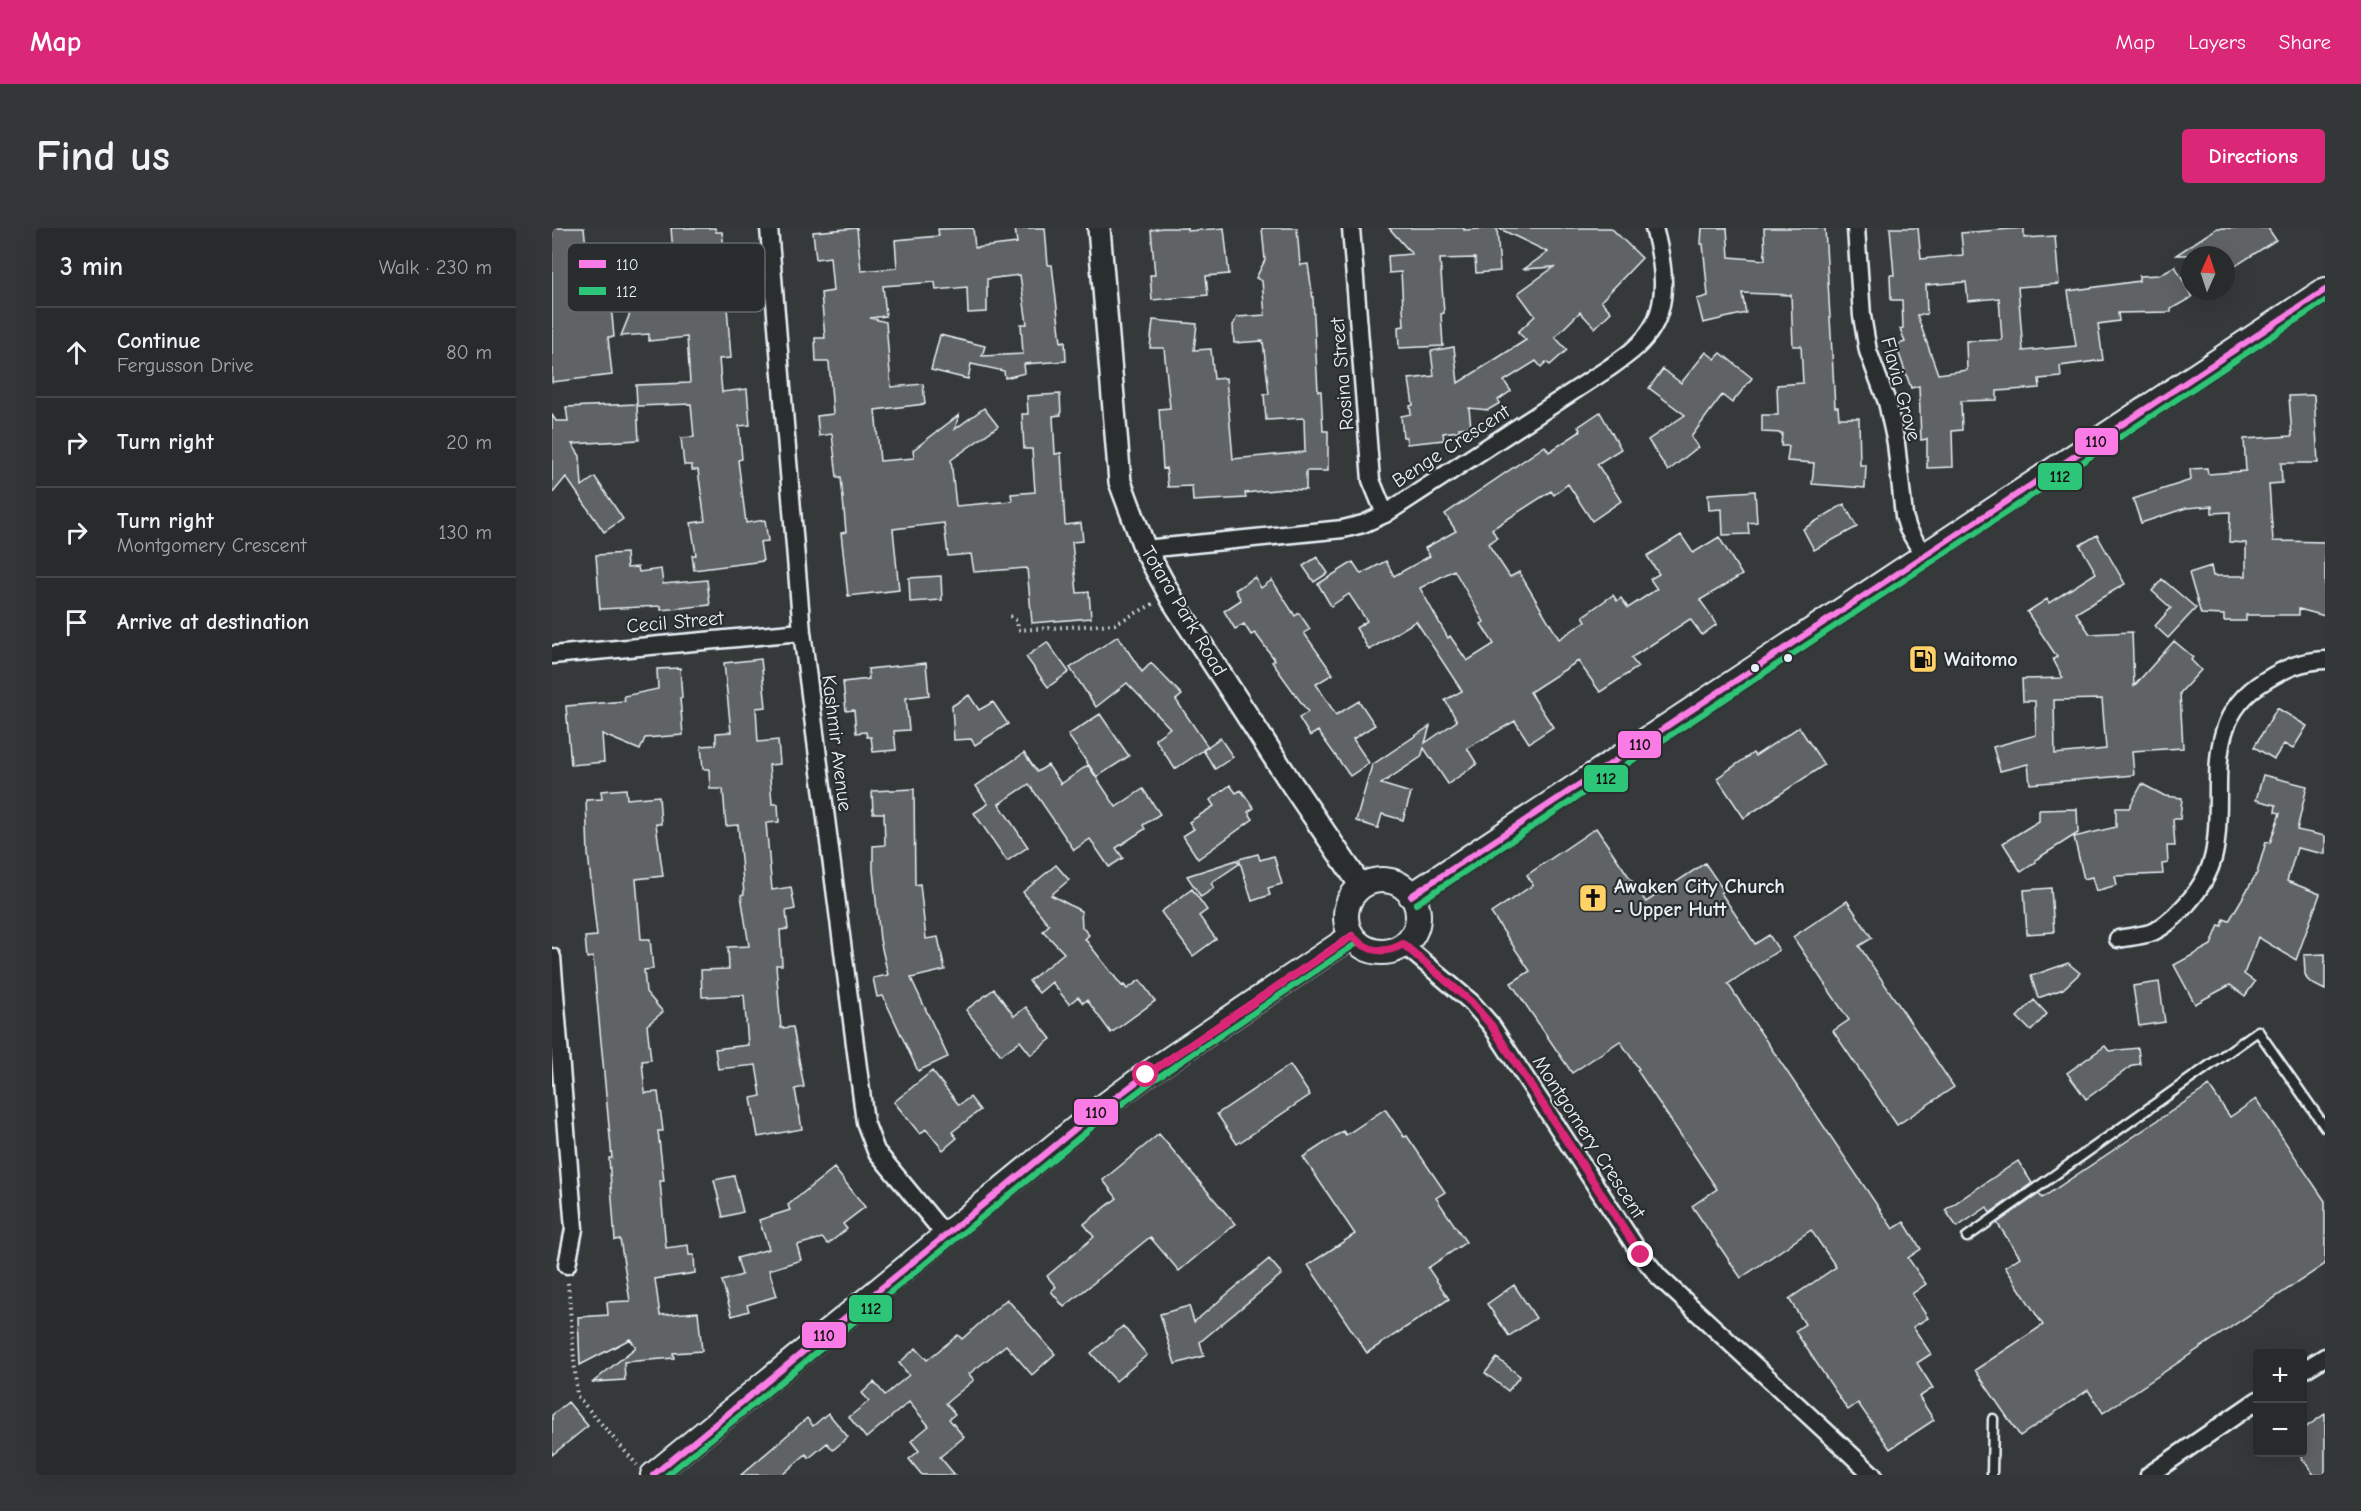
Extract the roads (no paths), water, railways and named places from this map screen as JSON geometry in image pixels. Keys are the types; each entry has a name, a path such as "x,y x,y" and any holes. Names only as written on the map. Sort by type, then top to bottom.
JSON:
{"main road":[{"path":"1412,896 2325,290"},
{"path":"1383,880 1404,887 1412,896 1417,909 1417,921 1412,935 1403,944 1384,951 1372,950 1360,944 1352,936 1348,928 1346,909 1349,901 1361,886 1383,880"},
{"path":"645,1471 945,1235 1096,1112 1146,1075 1352,936"}],"street":[{"name":"Kashmir Avenue","path":"769,228 802,632 865,1122 876,1150 945,1235"},
{"name":"Totara Park Road","path":"1099,228 1120,482 1144,549 1170,595 1287,777 1361,886"},
{"name":"Rosina Street","path":"1351,228 1371,480 1384,514"},
{"name":"Benge Crescent","path":"1144,549 1342,529 1363,524 1384,514 1609,368 1630,353 1649,333 1658,313 1664,274 1654,228"},
{"name":"Flavia Grove","path":"1856,228 1862,316 1868,351 1887,402 1906,524 1924,556"},
{"name":"Cecil Street","path":"552,655 802,632"},
{"path":"2118,939 2151,933 2176,916 2204,879 2214,855 2218,755 2226,726 2238,706 2255,686 2286,668 2304,661 2325,660"},
{"name":"Montgomery Crescent","path":"1403,944 1471,1002 1491,1025 1641,1255 1659,1277 1873,1475"},
{"path":"552,957 574,1229 567,1264"},
{"path":"2307,1368 2325,1357"},
{"path":"2149,1475 2254,1403"}],"lane":[{"path":"1967,1237 2258,1031 2325,1127"},
{"path":"1992,1475 1994,1419"}],"place":[{"name":"Waitomo","path":"1923,659"},
{"name":"Awaken City Church - Upper Hutt","path":"1593,898"}]}
